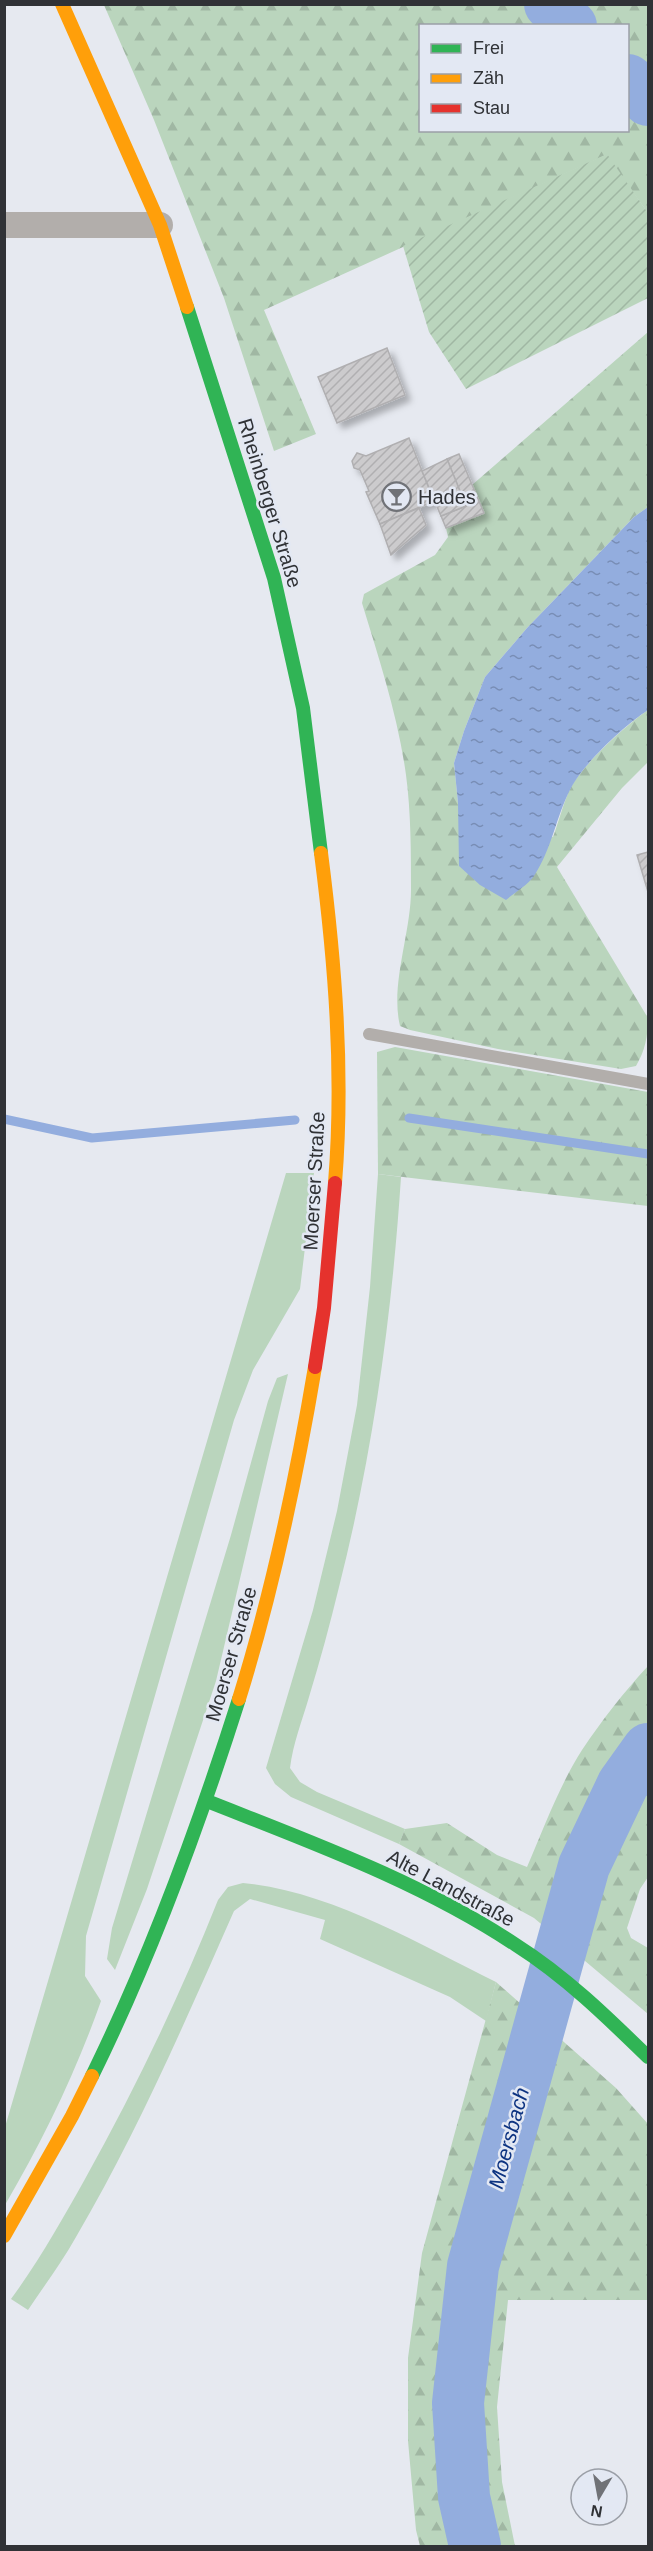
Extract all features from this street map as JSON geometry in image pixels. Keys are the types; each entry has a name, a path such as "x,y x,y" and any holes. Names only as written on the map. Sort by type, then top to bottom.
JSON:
{"main road":[{"name":"Rheinberger Straße","path":"62,4 160,225 274,578 303,708 331,933 338,1039"},
{"name":"Moerser Straße","path":"4,2236 72,2116 112,2035 162,1921 207,1801 259,1635 285,1531 324,1308 338,1147 338,1039"},
{"name":"Alte Landstraße","path":"207,1801 386,1874 483,1924 593,2002 648,2057"}],"street":[{"path":"4,225 160,225"}],"lane":[{"path":"369,1034 648,1084"}],"green space":[{"path":"104,5 648,5 648,213 606,155 264,310 316,434 274,451 224,298 154,120"},
{"path":"607,154 648,213 648,298 466,389 429,332 403,246"},
{"path":"648,332 648,507 634,517 527,628 485,677 454,763 458,803 553,837 570,789 576,779 605,746 648,710 648,762 622,788 557,867 648,1018 642,1055 636,1066 621,1069 498,1049 400,1026 399,976 411,890 408,789 393,709 362,603 364,594 435,555 448,537 446,528 483,513 472,485"},
{"path":"395,1047 648,1092 648,1206 378,1174 377,1052"},
{"path":"286,1173 314,1173 300,1289 253,1370 234,1420 86,1936 85,1976 101,2001 58,2105 5,2205 5,2127"},
{"path":"378,1174 401,1177 392,1280 379,1384 351,1537 325,1642 295,1741 290,1768 300,1782 317,1792 405,1829 399,1844 291,1797 275,1784 266,1768 313,1610 337,1511 357,1405 370,1287"},
{"path":"288,1374 216,1681 147,1889 115,1970 107,1959 112,1928 231,1535 268,1401 277,1378"},
{"path":"648,1666 648,1877 640,1889 627,1928 631,1938 648,1948 648,2014 534,1918 399,1844 405,1829 447,1823 497,1855 527,1867 559,1793 582,1750 614,1706"},
{"path":"243,1883 308,1896 341,1908 405,1936 496,1982 486,2021 450,1997 320,1939 325,1920 250,1899 234,1911 160,2077 120,2158 65,2256 28,2310 11,2299 59,2225 122,2111 172,2007 218,1900 228,1887"},
{"path":"496,1982 616,2088 648,2124 648,2300 508,2300 497,2407 502,2482 515,2546 420,2546 416,2530 408,2441 408,2358 422,2253"}],"water":[{"path":"648,507 648,710 628,725 585,767 566,799 540,866 528,883 506,900 480,885 459,866 458,803 454,763 464,731 485,677 527,628 634,517"}],"building":[{"path":"387,348 405,395 337,423 318,377"},
{"path":"409,438 434,501 380,524 366,492 369,491 360,470 354,468 352,461 357,453 366,456"},
{"path":"459,454 484,513 446,528 441,516 466,506 447,459"},
{"path":"447,459 466,506 441,516 422,471"},
{"path":"419,508 426,525 391,555 380,524"},
{"path":"648,852 648,892 637,855"}],"waterway":[{"name":"Moersbach","path":"550,4 569,24"},
{"name":"Moersbach","path":"629,81 648,100"},
{"path":"409,1118 648,1154"},
{"path":"4,1119 92,1138 295,1120"},
{"name":"Moersbach","path":"475,2546 464,2497 458,2403 473,2266 584,1866 623,1784 648,1749"}],"traffic: fast":[{"path":"187,307 274,578 303,708 321,853"},
{"path":"92,2076 135,1984 173,1890 239,1699"},
{"path":"207,1801 366,1865 480,1922 534,1957 568,1984 648,2057"}],"traffic: slow":[{"path":"62,4 160,225 187,307"},
{"path":"321,853 337,1018 339,1100 335,1183"},
{"path":"239,1699 263,1617 283,1534 315,1367"},
{"path":"4,2236 92,2076"}],"traffic: jam":[{"path":"315,1367 324,1308 335,1183"}],"place":[{"name":"Hades","path":"397,497"}]}
